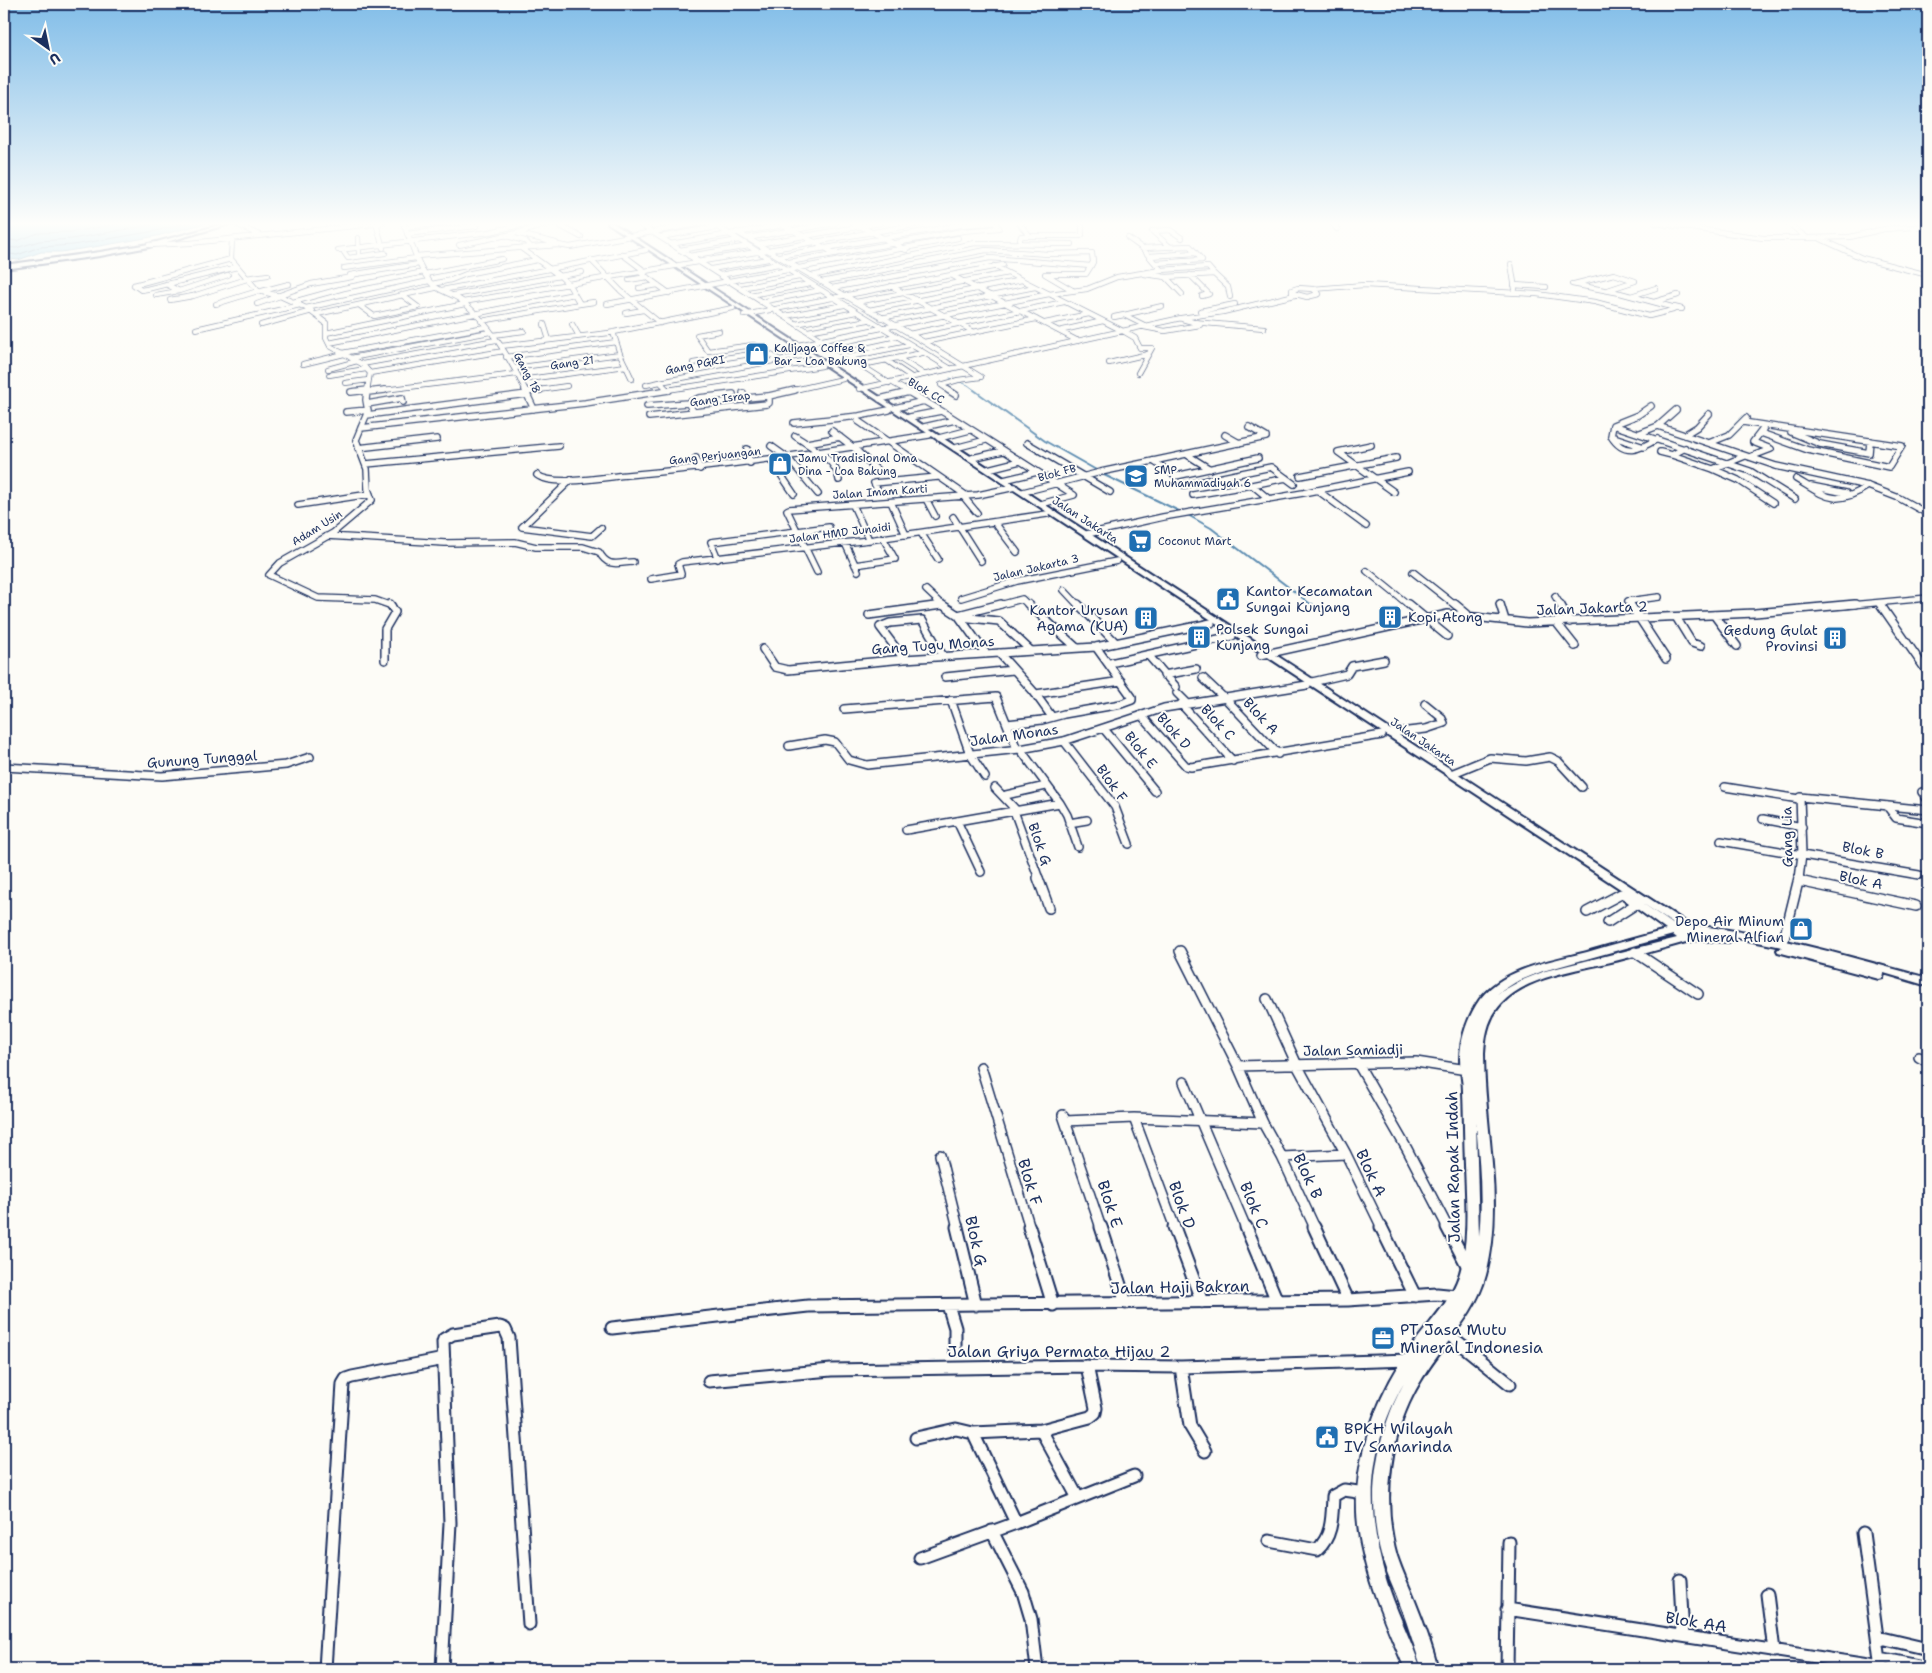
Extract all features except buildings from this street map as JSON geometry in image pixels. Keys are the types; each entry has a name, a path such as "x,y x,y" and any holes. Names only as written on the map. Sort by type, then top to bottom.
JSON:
{"main road":[{"name":"Jalan Jakarta","path":"723,301 747,314"},
{"name":"Jalan Jakarta","path":"726,301 1011,488 1117,562 1264,654 1686,933"},
{"name":"Jalan Jakarta","path":"795,346 822,366 880,399 892,409 910,417 1004,480 1011,488 1023,492 1087,534 1211,622 1264,654"},
{"name":"Jalan Jakarta","path":"1608,881 1621,894 1686,933"},
{"path":"1686,933 1726,932 1783,943 1928,989"},
{"path":"1686,933 1730,939 1928,982"},
{"name":"Jalan Rapak Indah","path":"1430,1669 1386,1546 1381,1503 1384,1472 1395,1416 1407,1390 1470,1300 1485,1254 1487,1213 1478,1066 1479,1038 1484,1021 1498,1000 1510,990 1547,974 1635,952 1686,933"},
{"name":"Jalan Rapak Indah","path":"1413,1669 1391,1613 1369,1546 1365,1493 1367,1467 1375,1429 1393,1387 1410,1360 1457,1296 1469,1269 1474,1214 1467,1046 1475,1018 1479,1008 1490,994 1503,984 1539,968 1686,933"},
{"path":"1367,1467 1384,1472"}],"street":[{"path":"216,304 226,301"},
{"path":"257,304 265,301"},
{"path":"306,308 346,301"},
{"path":"261,325 314,312 378,301"},
{"path":"359,305 374,316 418,306 410,301"},
{"path":"461,301 485,326 502,348"},
{"path":"326,333 475,301"},
{"path":"329,343 536,301"},
{"path":"607,304 624,301"},
{"path":"632,301 660,323"},
{"path":"761,302 766,301"},
{"path":"747,314 814,301"},
{"path":"839,301 868,320 909,334 924,342 956,367"},
{"path":"856,302 861,301"},
{"path":"918,301 974,332"},
{"path":"869,310 918,301"},
{"path":"881,318 966,301"},
{"path":"1002,301 1077,340"},
{"path":"795,346 1015,301"},
{"path":"860,388 1179,318 1218,313 1265,301"},
{"path":"1587,301 1649,316 1672,308 1649,301"},
{"path":"293,302 314,312 326,323 326,338 329,343 368,371 369,380 367,409 357,436 358,448 366,464 370,494 298,505"},
{"path":"480,321 594,302"},
{"name":"Blok CC","path":"761,302 862,366 953,418 1074,495 1041,504"},
{"path":"856,302 881,318 896,336 922,353 981,377 954,381 940,386 956,395"},
{"path":"909,334 1064,302 1122,330 1135,338 1140,348 1152,348 1138,373"},
{"path":"196,329 300,304"},
{"path":"785,316 844,305"},
{"path":"1114,317 1162,306"},
{"path":"524,331 491,333 356,361 328,369 368,371 549,340 613,332 733,308"},
{"path":"626,313 644,310"},
{"path":"796,324 856,312"},
{"path":"1045,323 1089,314"},
{"path":"1124,315 1158,331 1182,330 1206,324"},
{"path":"1179,318 1206,324 1264,328"},
{"path":"924,342 1036,319"},
{"path":"808,332 868,320"},
{"path":"1059,331 1104,322"},
{"path":"544,324 549,340"},
{"path":"572,324 579,336"},
{"path":"302,364 343,353 485,326"},
{"path":"719,331 697,335 708,351 754,345 778,359"},
{"path":"613,332 620,354 632,379"},
{"path":"836,349 896,336"},
{"path":"356,361 399,357 496,340"},
{"path":"506,357 616,342"},
{"path":"849,357 909,344"},
{"name":"Gang 18","path":"502,348 534,409"},
{"path":"862,366 922,353"},
{"path":"514,368 620,354"},
{"path":"693,363 751,354 762,362"},
{"path":"1109,363 1148,354"},
{"name":"Gang PGRI","path":"660,382 806,355"},
{"path":"898,358 922,373"},
{"path":"886,360 910,376"},
{"name":"Gang 21","path":"520,380 626,366"},
{"path":"360,428 534,409 652,393 822,366"},
{"path":"889,382 922,373 956,367"},
{"path":"351,392 458,382 517,374"},
{"path":"456,376 458,382"},
{"name":"Gang Israp","path":"649,417 767,404 769,403 768,396 844,379"},
{"path":"345,383 369,380"},
{"path":"646,385 660,382"},
{"name":"Gang PGRI","path":"660,382 669,390"},
{"path":"704,385 708,396"},
{"path":"346,412 527,393 567,386"},
{"path":"880,399 909,392"},
{"path":"743,393 743,397 746,398 768,396"},
{"path":"647,406 688,403 694,398 732,394"},
{"path":"367,409 399,398 403,399 403,402"},
{"path":"794,423 859,416 924,401"},
{"path":"688,403 694,411"},
{"path":"1613,425 1632,418 1651,406"},
{"path":"1640,433 1658,426 1676,410"},
{"path":"910,417 941,411"},
{"path":"1684,435 1697,427 1709,414"},
{"path":"924,427 953,418"},
{"path":"1709,444 1729,435 1744,420 1902,446 1889,468 1808,450 1761,433"},
{"path":"858,421 965,496 977,513"},
{"path":"1713,469 1728,462 1771,449 1753,442 1761,433 1764,424"},
{"path":"1613,425 1728,462 1752,472 1795,499"},
{"path":"1613,425 1611,436 1644,447 1657,439"},
{"path":"1770,425 1820,444 1869,453 1870,441"},
{"path":"1658,426 1776,466 1868,486 1900,498 1928,514"},
{"name":"Blok FB","path":"1023,492 1099,473 1266,437 1249,427"},
{"path":"939,438 970,430"},
{"path":"832,431 854,448 877,470"},
{"path":"1813,440 1815,432"},
{"name":"Gang Perjuangan","path":"537,475 551,480 592,479 750,463 929,435"},
{"path":"1225,435 1239,443"},
{"path":"796,436 821,453 838,471 839,480"},
{"path":"807,443 840,437"},
{"path":"1842,448 1844,437"},
{"path":"358,448 437,439"},
{"path":"955,448 986,440"},
{"path":"1027,443 1110,492"},
{"path":"1371,445 1339,452 1394,492"},
{"path":"366,464 559,446"},
{"path":"771,446 788,458 818,494"},
{"path":"1672,455 1685,448"},
{"path":"747,449 750,463"},
{"path":"972,458 1003,451"},
{"path":"1660,452 1713,469 1738,480 1773,503"},
{"path":"1186,454 1210,469"},
{"path":"696,458 700,468"},
{"path":"1154,461 1176,476 1258,458"},
{"path":"1300,476 1396,458"},
{"path":"771,460 794,494"},
{"path":"988,469 1020,461"},
{"path":"1184,485 1271,467 1294,484"},
{"path":"1004,480 1038,472"},
{"path":"1087,534 1108,528 1408,472"},
{"path":"876,488 874,483 938,477"},
{"path":"1193,495 1286,478"},
{"path":"1796,479 1805,484 1851,494 1860,492 1868,486"},
{"path":"571,480 522,528 592,536 601,528"},
{"path":"1252,485 1270,499"},
{"name":"Jalan Imam Karti","path":"816,572 788,509 965,496 1011,488"},
{"path":"1317,490 1366,526"},
{"name":"Adam Usin","path":"370,494 371,502 327,536 288,558 270,573 269,577 318,598 375,600 392,605 395,612 385,628 385,660"},
{"path":"926,499 935,516"},
{"path":"891,502 906,535"},
{"path":"852,504 869,540"},
{"name":"Jalan HMD Junaidi","path":"651,579 682,574 679,563 869,540 1047,514"},
{"path":"953,517 982,561"},
{"path":"995,523 1017,552"},
{"path":"718,558 710,543 712,542 829,527"},
{"path":"921,533 938,559"},
{"path":"327,536 445,543 507,541 536,547 583,547 599,552 604,561 609,564 633,562"},
{"path":"845,543 857,568 895,559 883,538"},
{"name":"Jalan Jakarta 3","path":"961,598 1017,581 1117,562"},
{"path":"1367,571 1447,636"},
{"path":"1413,572 1467,615"},
{"path":"926,590 942,605 959,616 986,654"},
{"path":"1064,590 1116,643"},
{"path":"1555,596 1570,622"},
{"path":"1659,597 1629,599 1629,603 1642,619 1666,659"},
{"name":"Jalan Jakarta 2","path":"1264,654 1448,614 1526,623 1570,622 1714,615 1928,598"},
{"path":"959,616 1023,599 1077,648"},
{"path":"1500,603 1506,620"},
{"path":"1879,603 1928,671"},
{"path":"869,615 942,605"},
{"path":"1714,615 1737,646"},
{"path":"959,616 999,621 1030,651"},
{"path":"1483,617 1485,625"},
{"path":"1676,617 1692,643 1701,646"},
{"path":"904,659 880,626 890,623 922,620 943,656"},
{"name":"Gang Tugu Monas","path":"763,649 775,667 788,670 943,656 1096,647 1211,622"},
{"path":"1556,622 1575,646"},
{"path":"1110,663 1232,636"},
{"path":"1007,724 1042,720 1126,703 1132,700 1132,697 1110,663 1096,647"},
{"path":"999,653 1036,694 1052,717"},
{"name":"Blok C","path":"1148,655 1176,690 1184,704 1233,761"},
{"name":"Jalan Monas","path":"789,746 825,740 835,742 849,760 867,764 1018,749 1064,741 1141,715 1184,704 1309,684 1346,674 1352,666 1384,660"},
{"path":"1164,675 1196,669"},
{"path":"945,677 1013,670"},
{"path":"1202,678 1224,697"},
{"path":"1036,694 1121,681"},
{"path":"844,709 996,697 1018,749 1060,803 1078,847"},
{"name":"Blok A","path":"1224,697 1278,754"},
{"path":"951,700 970,754 985,776"},
{"path":"1233,761 1426,728 1444,723 1441,717 1425,704"},
{"name":"Blok D","path":"1141,715 1186,766 1191,767 1233,761"},
{"name":"Blok E","path":"1104,729 1155,791"},
{"name":"Blok F","path":"1064,741 1115,807 1129,844"},
{"name":"Gunung Tunggal","path":"4,767 162,776 286,765 310,757"},
{"path":"1447,774 1490,758 1526,761 1550,757 1558,761 1582,787"},
{"path":"1006,795 1046,786"},
{"path":"1725,787 1798,799"},
{"path":"995,788 1015,810"},
{"path":"1928,791 1922,792 1928,800"},
{"name":"Gang Lia","path":"1783,943 1799,881 1802,854 1802,827 1798,799 1802,796 1808,796 1887,806"},
{"name":"Blok G","path":"1049,908 1015,810 1060,803"},
{"path":"1887,806 1928,810"},
{"path":"1887,806 1896,818 1928,823"},
{"path":"906,830 1015,810"},
{"path":"1762,819 1802,827"},
{"path":"1069,823 1087,820"},
{"path":"956,821 972,850 981,872"},
{"path":"1721,841 1802,854"},
{"name":"Blok B","path":"1802,854 1919,876"},
{"name":"Blok A","path":"1799,881 1916,906"},
{"path":"1587,912 1621,894"},
{"path":"1608,922 1636,904"},
{"name":"Blok B","path":"1180,951 1238,1066 1262,1124 1282,1157 1348,1300"},
{"path":"1635,952 1698,994"},
{"name":"Blok A","path":"1267,999 1297,1065 1346,1154 1415,1296"},
{"path":"1919,1057 1928,1062"},
{"path":"1357,1062 1407,1148 1469,1269"},
{"name":"Jalan Samiadji","path":"1238,1066 1416,1062 1467,1070"},
{"name":"Blok F","path":"981,1067 1052,1304"},
{"name":"Blok C","path":"1184,1082 1277,1301"},
{"name":"Blok E","path":"1126,1304 1064,1118 1134,1118"},
{"path":"1134,1118 1262,1124"},
{"name":"Blok D","path":"1134,1118 1202,1302"},
{"path":"1282,1157 1346,1154"},
{"name":"Blok G","path":"940,1156 976,1305"},
{"name":"Jalan Haji Bakran","path":"612,1328 808,1306 1126,1304 1348,1300 1437,1294 1457,1296"},
{"path":"948,1305 955,1328 956,1350"},
{"path":"442,1669 450,1523 443,1342 448,1336 500,1327 508,1332 529,1624"},
{"path":"1447,1333 1510,1384"},
{"path":"326,1669 343,1384 346,1379 352,1377 444,1359"},
{"name":"Jalan Griya Permata Hijau 2","path":"709,1381 831,1370 1087,1366 1180,1367 1410,1360"},
{"path":"916,1438 956,1429 972,1433 1042,1430 1090,1417 1095,1413 1096,1408 1087,1366"},
{"path":"1180,1367 1190,1426 1205,1450"},
{"path":"1042,1430 1078,1498"},
{"path":"972,1433 1016,1523"},
{"path":"920,1558 1016,1523 1134,1476"},
{"path":"1269,1541 1317,1550 1326,1542 1330,1534 1334,1496 1337,1492 1347,1489 1365,1493"},
{"path":"992,1531 1023,1592 1031,1619 1037,1669"},
{"path":"1863,1533 1881,1665"},
{"path":"1507,1669 1509,1542"},
{"path":"1680,1580 1683,1636"},
{"path":"1767,1594 1774,1651"},
{"name":"Blok AA","path":"1507,1609 1774,1651 1881,1665 1928,1668"},
{"path":"1877,1637 1928,1649"}],"waterway":[{"path":"950,378 968,385 976,391"},
{"path":"974,390 1045,441 1098,471"},
{"path":"1102,474 1181,512"},
{"path":"1186,514 1211,528 1313,606"},
{"path":"1312,604 1322,612"}],"place":[{"name":"Kalijaga Coffee & Bar - Loa Bakung","path":"757,354"},
{"name":"Jamu Tradisional Oma Dina - Loa Bakung","path":"780,464"},
{"name":"SMP Muhammadiyah 6","path":"1136,476"},
{"name":"Coconut Mart","path":"1140,541"},
{"name":"Kantor Kecamatan Sungai Kunjang","path":"1228,599"},
{"name":"Kopi Atong","path":"1390,617"},
{"name":"Kantor Urusan Agama (KUA)","path":"1146,618"},
{"name":"Polsek Sungai Kunjang","path":"1199,637"},
{"name":"Gedung Gulat Provinsi","path":"1835,638"},
{"name":"Depo Air Minum Mineral Alfian","path":"1801,929"},
{"name":"PT Jasa Mutu Mineral Indonesia","path":"1383,1338"},
{"name":"BPKH Wilayah IV Samarinda","path":"1327,1437"}]}
